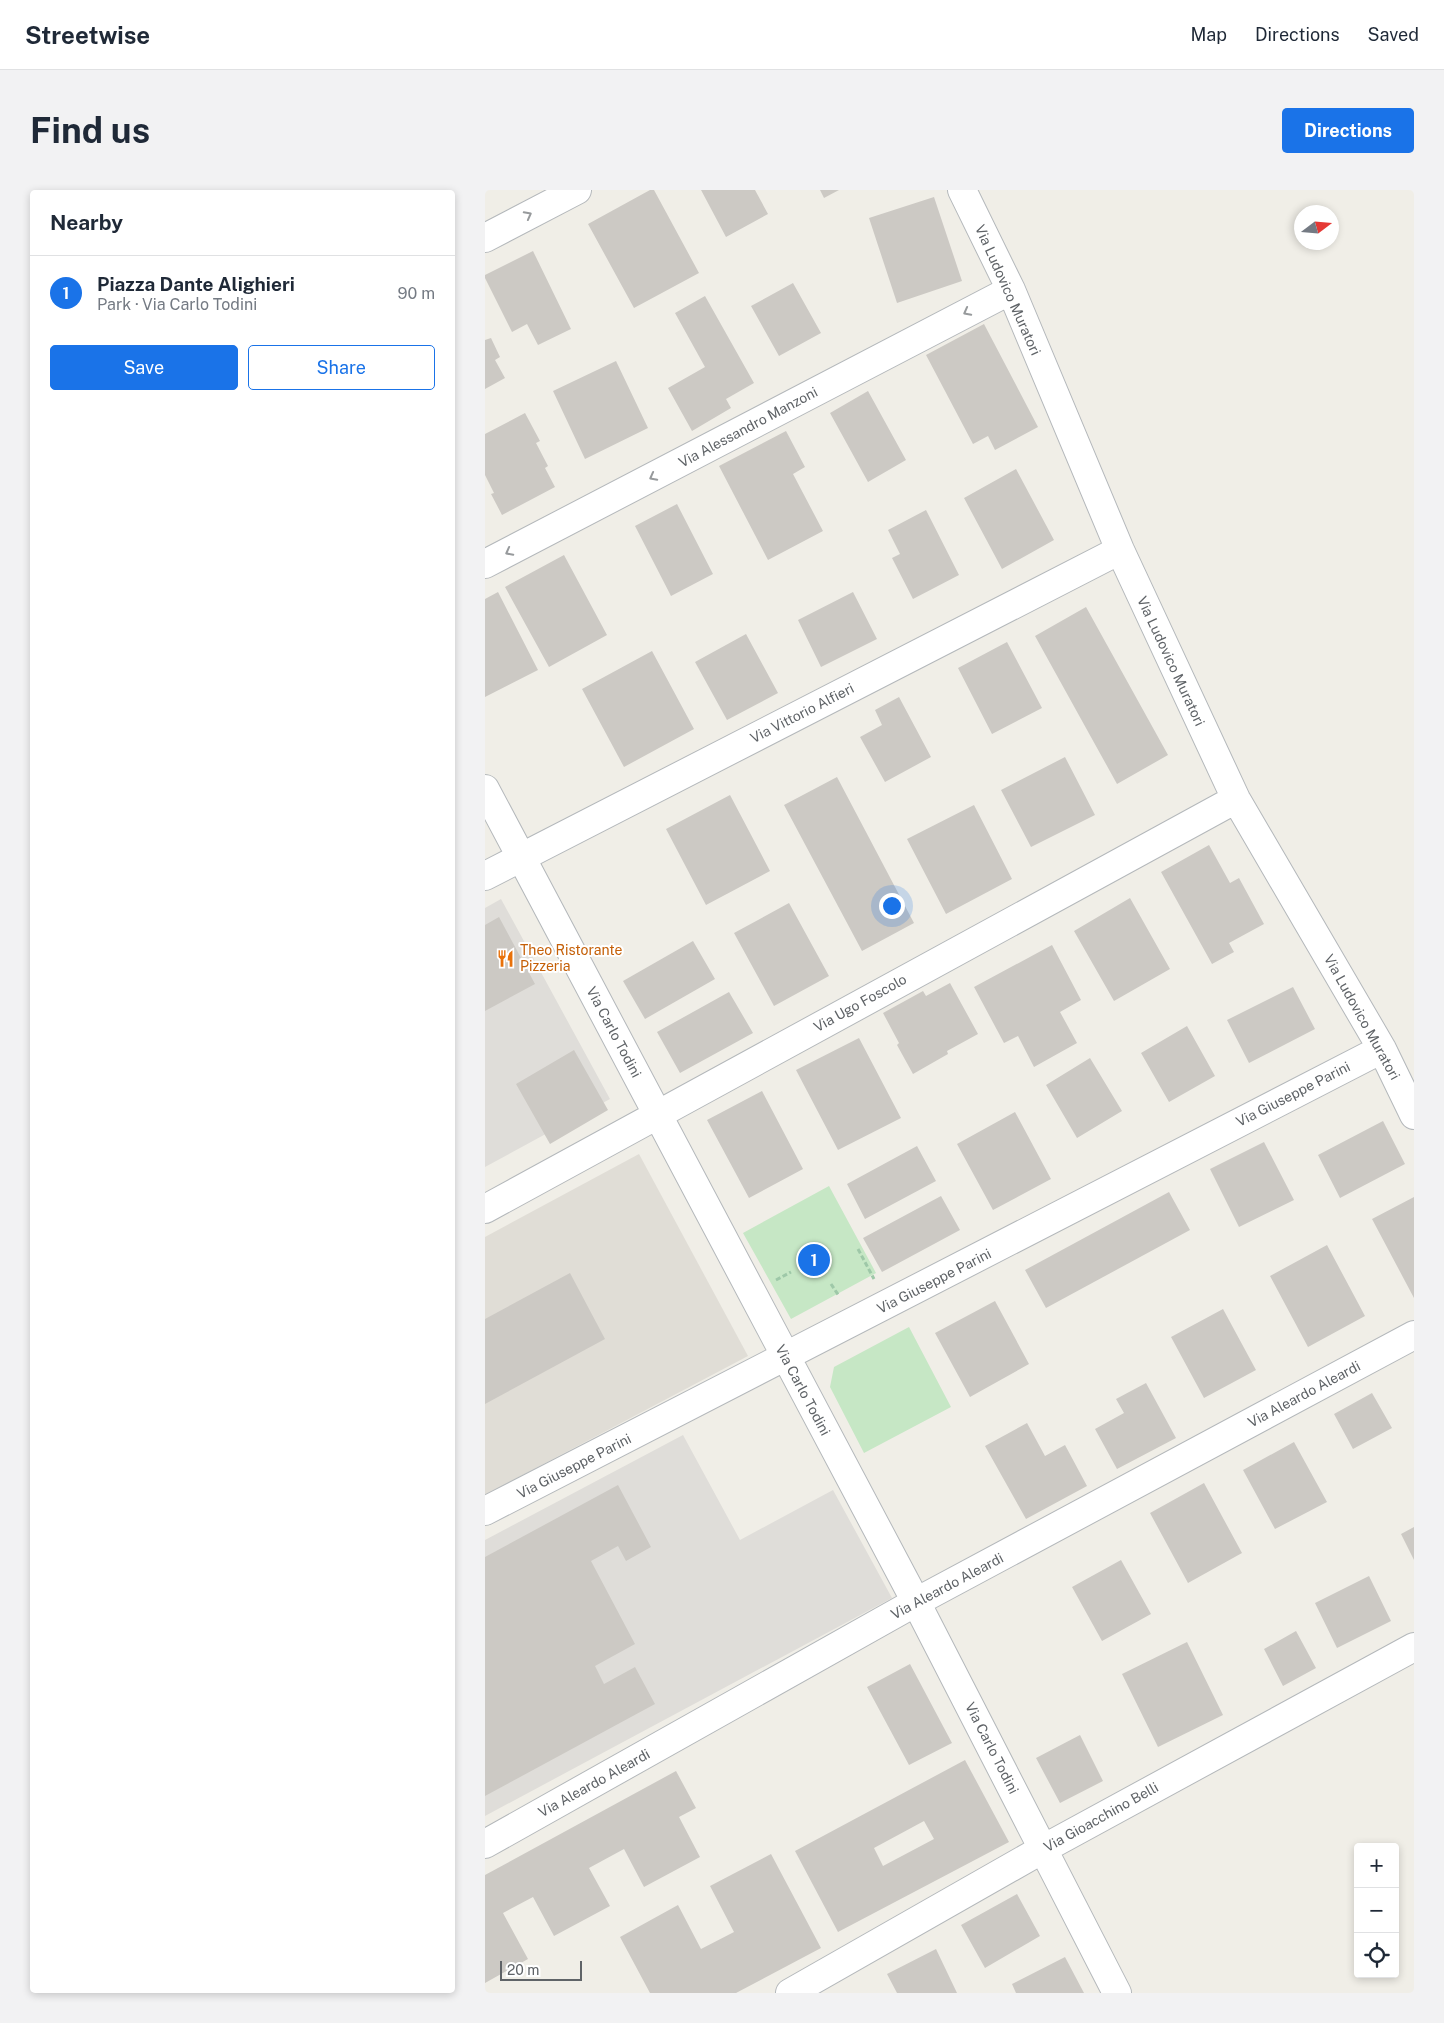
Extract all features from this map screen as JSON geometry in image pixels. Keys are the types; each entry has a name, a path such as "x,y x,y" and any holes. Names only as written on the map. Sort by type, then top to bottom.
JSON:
{"street":[{"path":"485,238 577,190"},
{"name":"Via Ludovico Muratori","path":"962,190 1011,290 1120,550 1235,799 1382,1049 1414,1114"},
{"name":"Via Alessandro Manzoni","path":"485,564 1011,290"},
{"name":"Via Vittorio Alfieri","path":"485,876 1120,550"},
{"name":"Via Carlo Todini","path":"485,789 916,1602 1117,1993"},
{"name":"Via Ugo Foscolo","path":"485,1209 1235,799"},
{"name":"Via Giuseppe Parini","path":"485,1511 1382,1049"},
{"name":"Via Aleardo Aleardi","path":"485,1844 916,1602 1414,1335"},
{"name":"Via Gioacchino Belli","path":"790,1993 1043,1849 1414,1647"}],"path":[{"path":"859,1249 887,1305"},
{"path":"773,1282 791,1272"},
{"path":"831,1284 839,1296"}],"shaded area":[{"path":"501,899 610,1099 485,1167 485,908"},
{"path":"639,1154 748,1356 485,1495 485,1237"},
{"path":"683,1435 740,1540 833,1490 892,1598 485,1816 485,1540"}],"green space":[{"path":"829,1186 876,1273 791,1319 743,1233"},
{"path":"909,1327 951,1407 864,1453 830,1387 834,1367"}],"building":[{"path":"650,190 654,190 699,273 634,308 588,224"},
{"path":"701,190 755,190 768,214 726,237"},
{"path":"820,190 839,190 824,198"},
{"path":"934,197 962,281 897,303 869,218"},
{"path":"533,251 571,329 538,345 527,324 512,332 485,278 485,275"},
{"path":"793,283 821,333 779,356 751,306"},
{"path":"705,296 754,383 726,399 731,408 692,431 668,388 705,367 675,313"},
{"path":"984,324 1038,427 995,450 988,436 973,444 926,355"},
{"path":"491,338 500,357 495,360 505,378 485,389 485,340"},
{"path":"616,361 648,428 585,459 553,391"},
{"path":"868,391 906,460 868,482 830,413"},
{"path":"525,413 540,441 536,443 548,466 545,468 555,487 502,515 491,494 494,493 485,475 485,434"},
{"path":"786,431 805,467 793,474 823,531 768,560 719,466"},
{"path":"1016,469 1054,540 1002,569 964,498"},
{"path":"677,504 713,574 671,596 635,526"},
{"path":"926,510 959,575 913,599 892,558 900,554 888,530"},
{"path":"564,555 607,635 549,667 505,587"},
{"path":"498,592 538,670 485,697 485,599"},
{"path":"853,592 877,639 821,667 798,620"},
{"path":"1086,607 1168,755 1117,784 1035,636"},
{"path":"746,634 778,693 727,720 695,662"},
{"path":"1007,642 1042,708 992,734 958,668"},
{"path":"652,651 694,729 624,767 582,689"},
{"path":"899,697 931,757 885,782 860,737 882,725 875,710"},
{"path":"1065,757 1095,815 1031,847 1001,790"},
{"path":"837,777 914,923 862,951 784,805"},
{"path":"730,795 770,871 706,905 666,829"},
{"path":"974,805 1012,879 946,914 907,839"},
{"path":"1209,845 1230,883 1239,878 1264,924 1229,943 1234,952 1212,964 1161,872"},
{"path":"1130,898 1170,969 1114,1001 1074,931"},
{"path":"789,903 829,976 774,1006 734,933"},
{"path":"499,917 535,984 485,1011 485,925"},
{"path":"693,941 715,979 645,1019 623,981"},
{"path":"1052,945 1081,1000 1060,1012 1077,1043 1034,1067 1018,1036 1004,1043 974,987"},
{"path":"950,983 978,1034 947,1051 948,1054 913,1074 897,1045 899,1043 883,1013 923,991 926,996"},
{"path":"1293,987 1315,1029 1249,1063 1227,1020"},
{"path":"729,992 753,1033 680,1073 657,1032"},
{"path":"1187,1026 1215,1076 1169,1102 1141,1053"},
{"path":"859,1038 901,1118 838,1150 796,1070"},
{"path":"574,1050 608,1110 550,1144 516,1084"},
{"path":"1090,1058 1122,1111 1077,1138 1046,1085"},
{"path":"762,1091 803,1169 749,1198 707,1120"},
{"path":"1015,1112 1051,1179 993,1210 957,1144"},
{"path":"1383,1121 1405,1164 1340,1198 1318,1155"},
{"path":"1264,1142 1294,1200 1239,1227 1210,1169"},
{"path":"917,1146 936,1181 865,1219 847,1184"},
{"path":"1169,1192 1190,1230 1046,1308 1025,1270"},
{"path":"941,1196 960,1230 882,1272 863,1238"},
{"path":"1414,1197 1414,1298 1372,1219"},
{"path":"1327,1245 1365,1316 1308,1347 1270,1276"},
{"path":"570,1273 605,1339 485,1404 485,1319"},
{"path":"995,1301 1029,1364 970,1397 935,1333"},
{"path":"1223,1309 1256,1370 1204,1398 1171,1337"},
{"path":"1146,1383 1176,1438 1117,1469 1095,1429 1124,1413 1116,1399"},
{"path":"1372,1393 1392,1428 1353,1449 1334,1414"},
{"path":"1027,1423 1045,1456 1065,1445 1087,1486 1026,1519 985,1446"},
{"path":"1294,1442 1327,1502 1275,1529 1243,1470"},
{"path":"1204,1483 1242,1553 1188,1583 1150,1513"},
{"path":"618,1485 651,1547 626,1561 618,1546 591,1561 635,1644 595,1666 604,1684 635,1667 655,1704 485,1796 485,1557"},
{"path":"1414,1527 1414,1560 1401,1534"},
{"path":"1121,1560 1151,1614 1102,1641 1072,1587"},
{"path":"1369,1576 1391,1621 1337,1648 1315,1603"},
{"path":"1296,1631 1316,1668 1283,1686 1264,1649"},
{"path":"1187,1642 1223,1715 1158,1747 1122,1674"},
{"path":"910,1664 952,1743 909,1765 867,1687"},
{"path":"1080,1735 1103,1781 1060,1803 1036,1758"},
{"path":"965,1760 1009,1842 838,1932 795,1851","holes":["924,1821 934,1839 883,1866 874,1848"]},
{"path":"676,1771 696,1808 679,1817 700,1857 644,1887 624,1849 589,1868 610,1906 554,1936 533,1897 503,1913 528,1959 485,1983 485,1875"},
{"path":"771,1854 821,1948 736,1993 650,1993 620,1937 678,1905 701,1949 734,1932 710,1886"},
{"path":"1017,1894 1040,1936 985,1968 961,1925"},
{"path":"936,1949 957,1993 897,1993 887,1974"},
{"path":"1065,1957 1084,1993 1016,1993 1012,1984"}],"place":[{"name":"Theo Ristorante Pizzeria","path":"506,958"},
{"name":"Piazza Dante Alighieri","path":"814,1260"}]}
